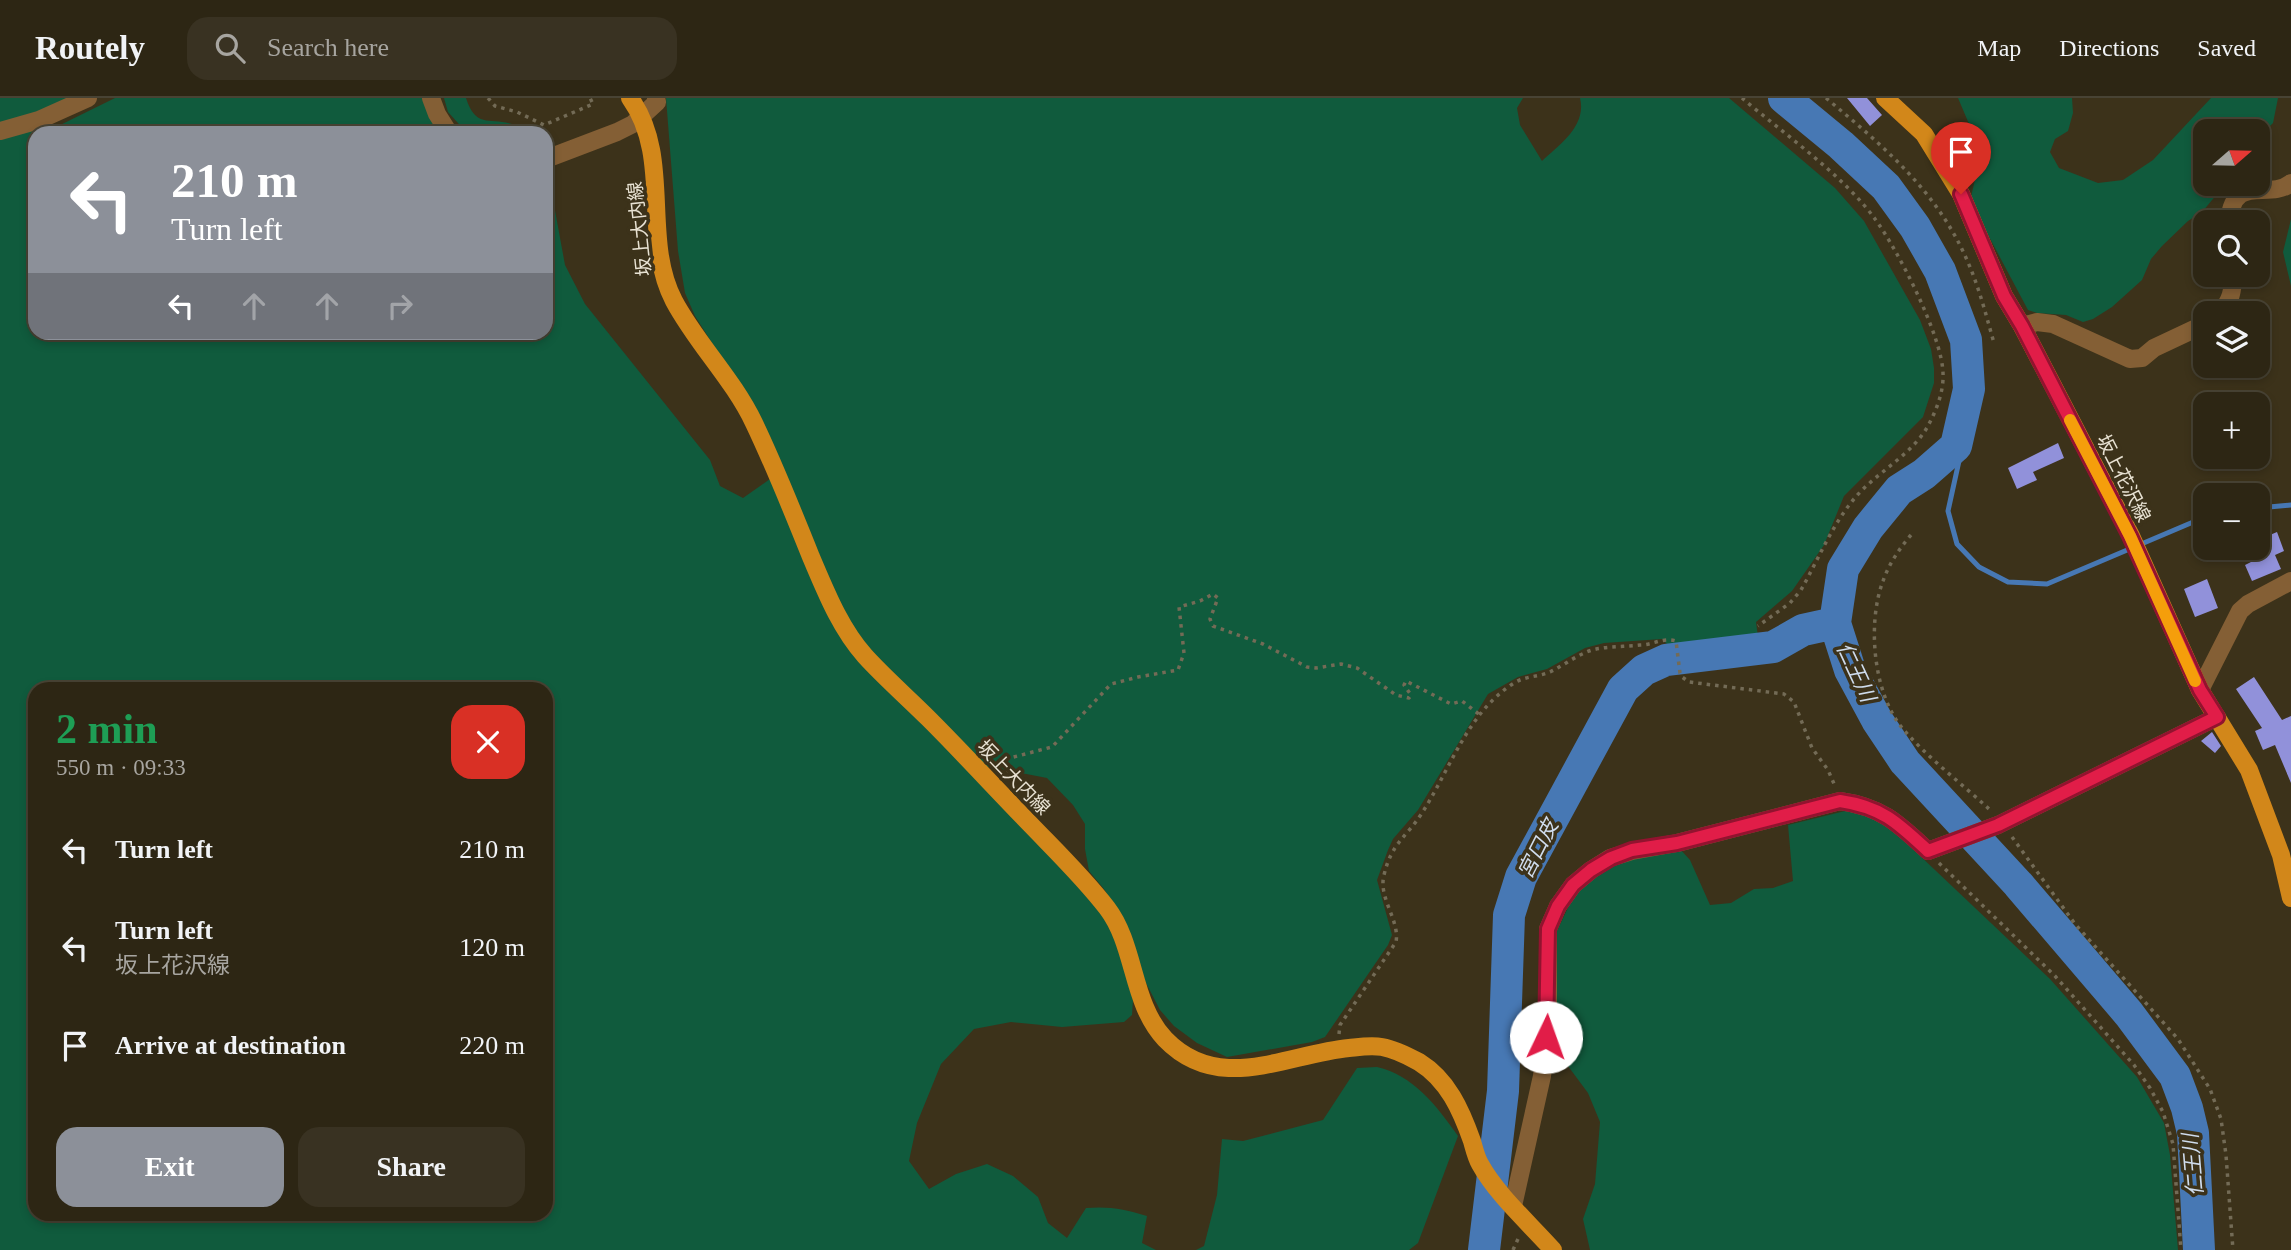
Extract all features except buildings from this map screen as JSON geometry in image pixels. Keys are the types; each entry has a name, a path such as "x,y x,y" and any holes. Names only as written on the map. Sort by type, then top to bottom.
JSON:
{"main road":[{"name":"坂上大内線","path":"630,98 641,116 650,145 658,237 667,284 674,302 736,390 753,420 832,606 863,654 956,746 1110,912 1145,1010 1162,1037 1180,1053 1201,1064 1236,1069 1335,1049 1381,1046 1402,1053 1422,1064 1454,1096 1480,1163 1509,1202 1553,1250"},
{"name":"坂上花沢線","path":"1885,98 1924,134 1961,194 2004,296 2130,536 2200,690 2249,770 2281,855 2291,898"}],"street":[{"path":"0,131 39,120 88,98"},
{"path":"431,98 445,126"},
{"path":"553,156 617,132 641,116 657,102 656,98"},
{"path":"2231,210 2232,204 2239,196 2253,189 2279,190 2291,183"},
{"path":"2022,326 2037,322 2053,324 2130,359 2137,359 2193,330"},
{"path":"2200,690 2240,611 2291,581"},
{"path":"1509,1202 1542,1076 1548,1018 1548,929 1558,906 1573,885 1591,870 1632,850 1677,843 1840,801 1863,804 1879,812 1899,824 1928,851 2000,824 2217,717"}],"path":[{"path":"488,98 495,106 517,112 544,125 593,104 590,98"},
{"path":"1742,98 1839,180 1875,219 1931,326 1940,348 1943,372 1937,405 1928,426 1910,447 1854,499 1801,590 1790,603 1758,626"},
{"path":"1826,98 1880,143 1937,206 1966,258 1994,343"},
{"path":"1911,535 1891,563 1882,582 1877,604 1875,632 1881,688 1886,703 1903,729 2000,824 2075,924 2178,1039 2210,1089 2221,1119 2233,1250"},
{"path":"1015,784 1002,760 1052,747 1111,684 1178,670 1184,653 1179,607 1213,594 1218,598 1210,619 1213,626 1263,644 1307,667 1341,664 1357,668 1396,695 1409,698 1411,695 1404,685 1406,681 1451,704 1462,701 1480,715"},
{"path":"1335,1049 1340,1025 1396,942 1397,934 1382,879 1391,852 1422,813 1480,715 1514,683 1544,675 1591,651 1616,646 1643,645 1668,638 1676,641 1682,677 1689,682 1784,694 1794,702 1812,748 1834,782 1840,801"},
{"path":"1928,851 1949,875 2055,976 2134,1065 2150,1088 2163,1112 2173,1144 2181,1250"}],"green space":[{"path":"0,98 72,98 49,109 0,125"},
{"path":"115,98 422,98 434,126 58,126"},
{"path":"444,98 466,98 479,118 516,126 461,126 448,112"},
{"path":"666,98 1523,98 1517,108 1520,125 1542,161 1576,126 1581,108 1580,98 1729,98 1835,188 1864,221 1920,320 1931,349 1934,383 1923,417 1844,496 1824,545 1792,591 1756,622 1758,637 1712,643 1697,640 1697,647 1683,646 1673,650 1662,639 1604,643 1585,648 1547,669 1518,677 1488,694 1418,810 1393,839 1377,880 1392,935 1388,945 1325,1037 1312,1042 1227,1057 1197,1043 1174,1026 1160,1010 1145,981 1125,923 1089,871 1085,849 1085,824 1073,805 1047,778 984,766 869,648 849,622 738,384 695,316 685,293 678,251"},
{"path":"1958,98 2072,98 2073,113 2068,131 2055,139 2050,152 2059,168 2098,183 2123,180 2153,160 2211,98 2278,98 2270,126 2270,119 2193,119 2193,196 2215,196 2204,210 2193,210 2193,218 2151,259 2142,280 2112,307 2083,322 2066,315 2028,310 1970,201 1980,158"},
{"path":"28,129 28,340 553,340 553,199 565,265 585,304 710,460 720,486 743,498 770,479 827,607 966,768 1075,882 1101,912 1114,937 1133,1000 1132,1015 1124,1022 1062,1027 1011,1022 974,1029 941,1064 917,1123 909,1161 929,1189 956,1174 987,1164 1013,1176 1038,1197 1048,1223 1067,1238 1086,1208 1102,1207 1147,1216 1142,1243 1156,1250 0,1250 0,137"},
{"path":"2291,219 2291,286 2283,252"},
{"path":"1845,811 1867,816 1898,835 2050,979 2137,1077 2164,1123 2170,1155 2178,1250 1590,1250 1583,1219 1595,1184 1600,1122 1588,1093 1565,1062 1554,1040 1554,937 1576,891 1610,866 1680,849 1690,860 1710,905 1731,903 1754,889 1773,888 1793,881 1788,825"},
{"path":"1377,1067 1413,1084 1433,1103 1458,1136 1418,1243 1409,1250 1196,1250 1204,1246 1217,1195 1222,1139 1243,1141 1323,1120 1357,1068"}],"waterway":[{"name":"仁王川","path":"1784,98 1886,187 1915,227 1940,271 1966,340 1969,389 1956,446 1924,474 1899,490 1868,528 1843,569 1835,623 1850,670 1877,720 1905,762 2018,884 2129,1014 2175,1076 2193,1133 2199,1250"},
{"path":"1956,446 1959,461 1948,511 1957,544 1979,567 2008,582 2047,584 2193,522"},
{"path":"2270,507 2291,505"},
{"name":"宮口皮","path":"1484,1250 1503,1091 1509,915 1521,877 1623,689 1644,670 1666,660 1773,647 1803,630 1835,623"}],"slow traffic":[{"path":"2070,420 2130,536 2195,681"}],"route":[{"path":"1546,1037 1548,929 1558,906 1573,885 1611,858 1632,850 1677,843 1840,801 1863,804 1879,812 1899,824 1928,851 1998,825 2217,717 2200,690 2130,536 2004,296 1961,194"}]}
